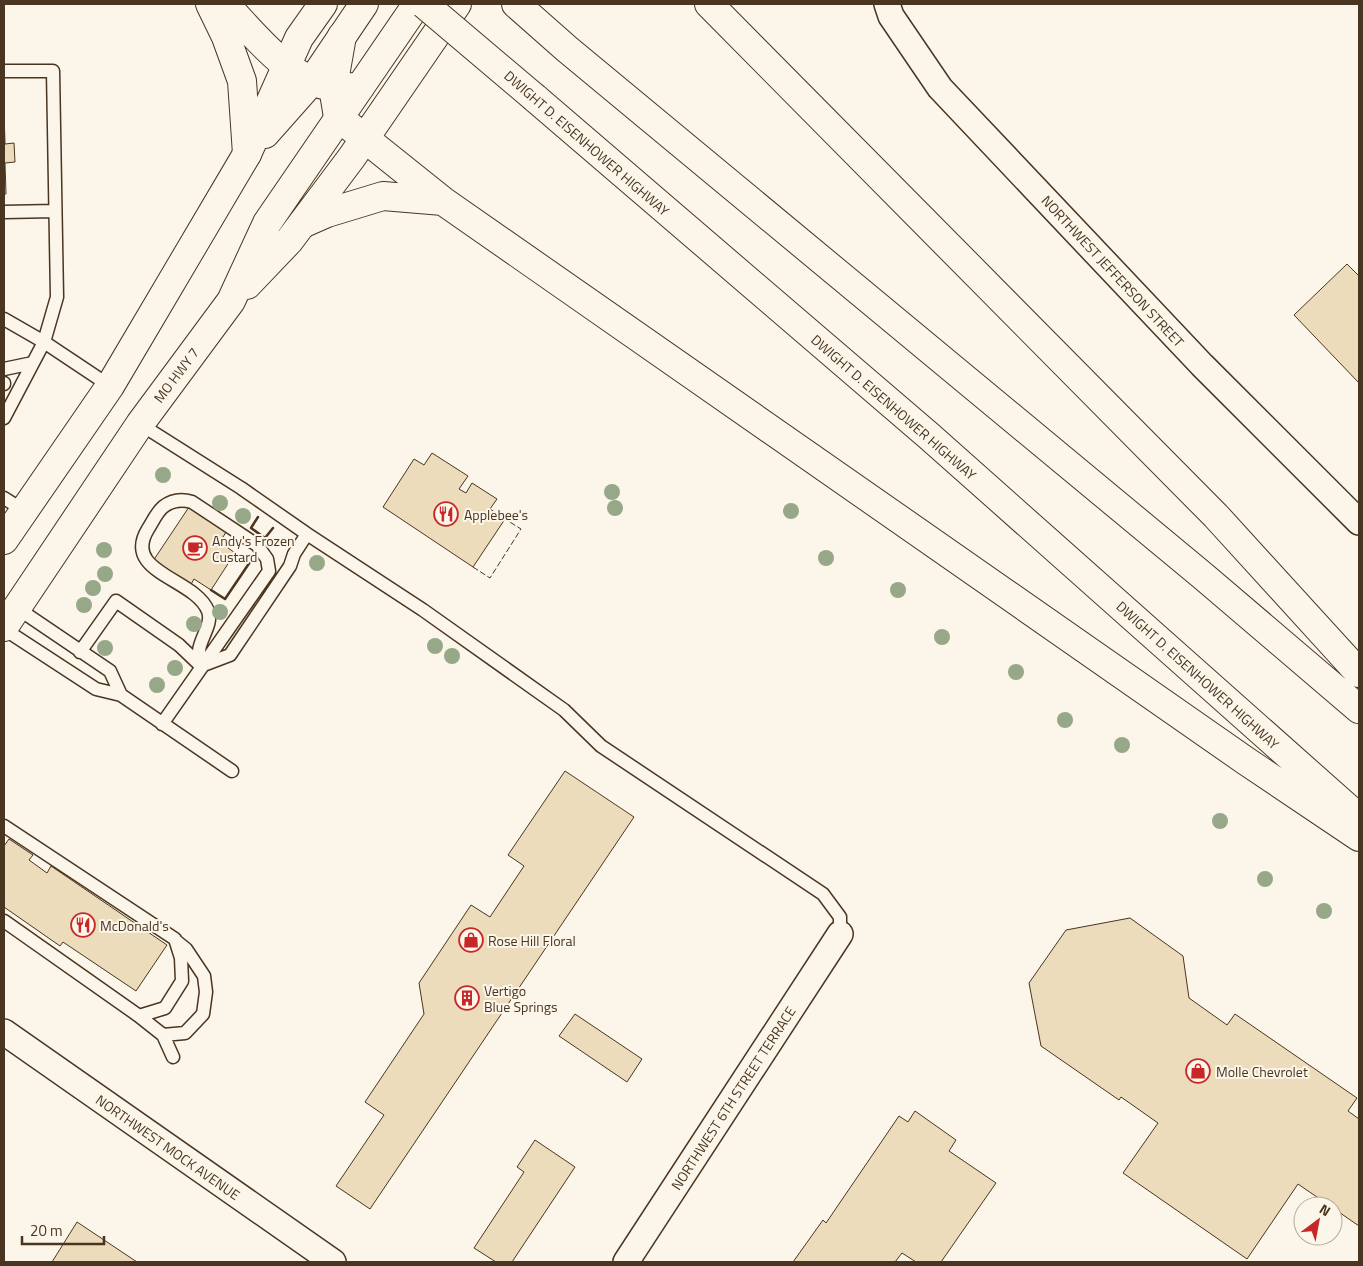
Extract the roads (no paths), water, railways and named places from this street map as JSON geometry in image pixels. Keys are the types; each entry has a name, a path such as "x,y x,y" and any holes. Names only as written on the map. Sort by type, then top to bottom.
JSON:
{"main road":[{"path":"210,4 226,37 242,81 247,154"},
{"path":"226,4 269,50 287,66 323,84 360,87"},
{"path":"4,540 14,504 110,386 247,154 299,38 322,4"},
{"path":"247,154 323,84 342,36 364,4"},
{"name":"MO HWY 7","path":"8,621 140,424 231,301 267,223 417,4"},
{"name":"DWIGHT D. EISENHOWER HIGHWAY","path":"424,4 929,436 1359,818"},
{"path":"231,301 289,241 302,224 365,138 457,4"},
{"path":"516,4 567,49 1203,576 1359,709"},
{"path":"709,4 1216,516 1359,673"},
{"path":"323,84 338,117 443,201 1359,838"},
{"path":"302,224 327,213 383,196 443,201"}],"street":[{"name":"NORTHWEST JEFFERSON STREET","path":"887,4 891,16 940,88 1202,365 1359,522"},
{"name":"NORTHWEST 6TH STREET TERRACE","path":"626,1262 840,934"},
{"name":"NORTHWEST MOCK AVENUE","path":"4,1032 333,1262"}],"lane":[{"path":"4,71 53,72 57,297 44,342 4,418"},
{"path":"4,212 55,211"},
{"path":"4,319 44,342 110,386"},
{"path":"4,369 33,363"},
{"path":"140,424 241,488 494,658 564,710 601,746 823,894 840,917 840,934"},
{"path":"162,724 269,571 269,565 264,552 256,545 192,502 186,500 174,501 161,508 157,514 144,535 141,545 142,552 154,568 188,589 208,611 208,625 199,650 201,666"},
{"path":"201,666 230,655 290,566 294,554 307,534"},
{"path":"80,652 116,601 179,645 201,666"},
{"path":"8,621 80,652 110,672 121,695"},
{"path":"8,621 96,690 121,695 232,771"},
{"path":"4,826 174,939 186,949 204,976 206,992 203,1014 185,1033 163,1035"},
{"path":"4,921 163,1035 173,1057"},
{"path":"139,1016 164,1008 182,981 181,958 174,939"}],"place":[{"name":"Applebee's","path":"446,514"},
{"name":"Andy's Frozen Custard","path":"195,548"},
{"name":"McDonald's","path":"83,925"},
{"name":"Rose Hill Floral","path":"471,940"},
{"name":"Vertigo Blue Springs","path":"467,998"},
{"name":"Molle Chevrolet","path":"1198,1071"}]}
